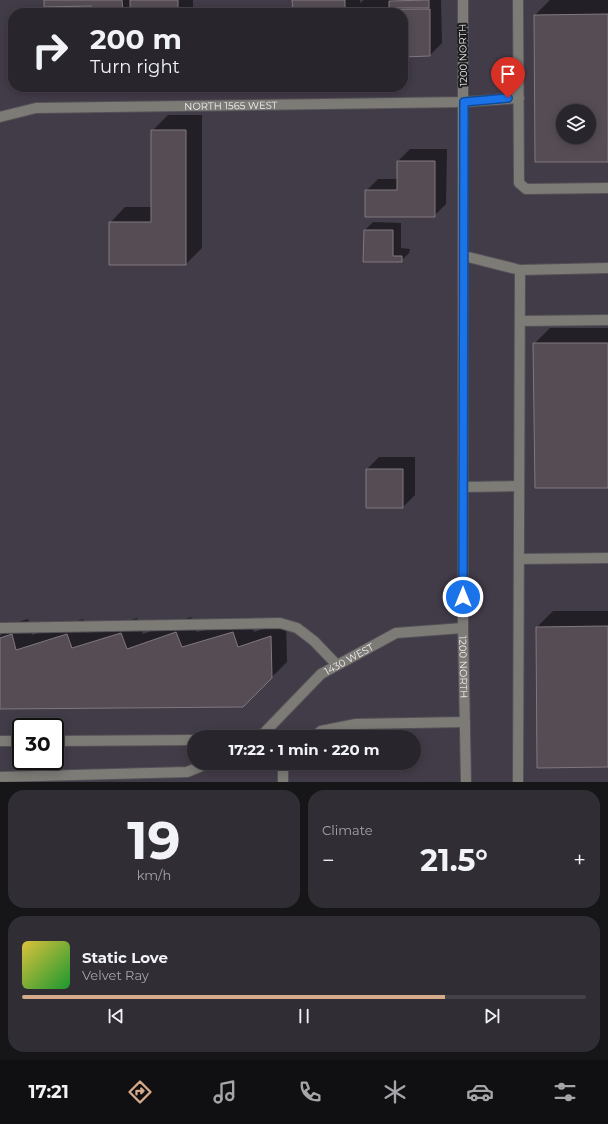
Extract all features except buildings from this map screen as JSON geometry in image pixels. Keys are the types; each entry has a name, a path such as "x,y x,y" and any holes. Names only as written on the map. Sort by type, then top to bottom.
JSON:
{"street":[{"name":"1200 NORTH","path":"463,0 463,628 466,782"},
{"path":"518,0 519,183 526,189 608,188"},
{"name":"NORTH 1565 WEST","path":"0,117 36,108 464,102 519,98"},
{"path":"464,256 520,270 608,268"},
{"path":"518,782 520,270"},
{"path":"520,321 608,320"},
{"path":"464,487 519,486"},
{"path":"519,558 608,558"},
{"path":"0,628 280,623 297,628 314,641 337,665"},
{"name":"1430 WEST","path":"268,730 321,674 396,633 463,628"},
{"path":"330,730 356,724 465,722"},
{"path":"64,741 187,740"},
{"path":"0,741 12,741"},
{"path":"0,777 187,772 192,770"},
{"path":"283,770 283,782"}],"shaded area":[{"path":"0,0 608,0 608,782 0,782"}],"route":[{"path":"463,597 464,102 508,98"}]}
